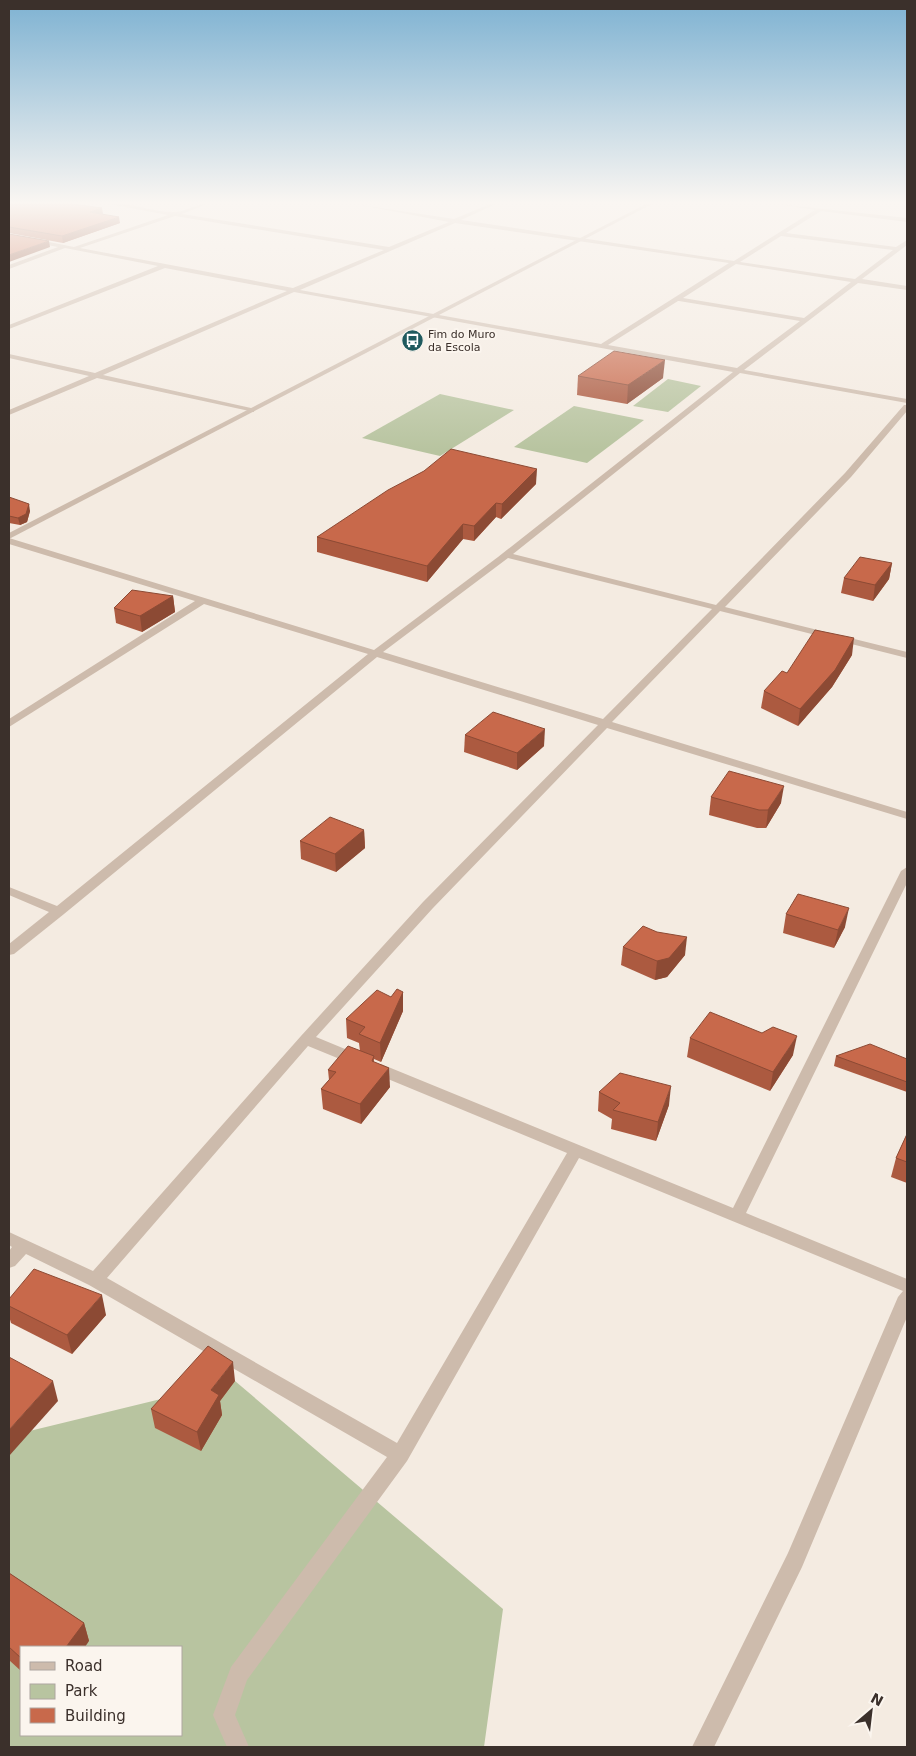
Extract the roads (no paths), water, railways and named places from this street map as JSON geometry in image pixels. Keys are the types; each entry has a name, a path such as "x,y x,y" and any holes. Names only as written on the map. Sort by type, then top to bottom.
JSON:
{"street":[{"path":"9,327 113,286"},
{"path":"271,286 907,402"},
{"path":"9,413 301,286"},
{"path":"9,536 492,286"},
{"path":"602,346 699,286"},
{"path":"9,951 376,653 506,556 848,286"},
{"path":"894,286 907,288"},
{"path":"679,299 807,320"},
{"path":"9,356 252,410"},
{"path":"95,1280 306,1039 428,905 848,475 907,407"},
{"path":"9,541 907,816"},
{"path":"506,556 717,610 907,655"},
{"path":"9,724 203,600"},
{"path":"737,1216 907,872"},
{"path":"9,891 59,911"},
{"path":"306,1039 907,1286"},
{"path":"238,1747 224,1715 238,1674 400,1455 576,1150"},
{"path":"9,1261 16,1242 95,1280 400,1455"},
{"path":"703,1747 795,1560 907,1297"}],"place":[{"name":"Fim do Muro da Escola","path":"412,340"}]}
